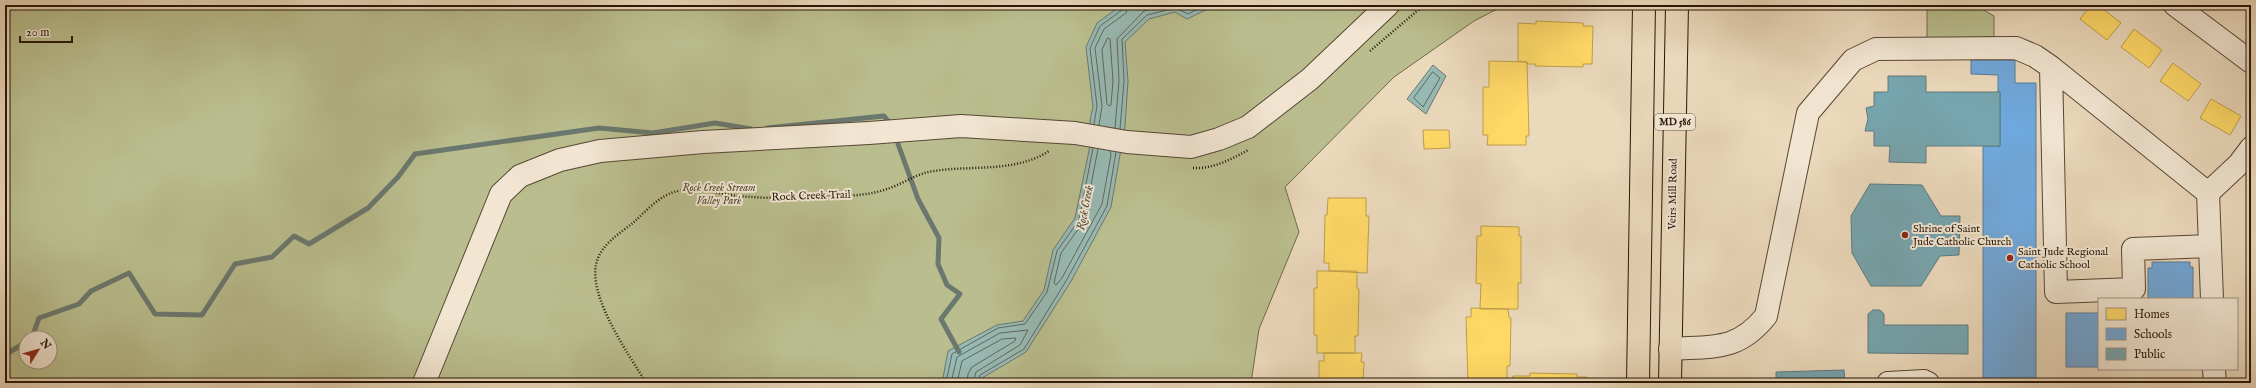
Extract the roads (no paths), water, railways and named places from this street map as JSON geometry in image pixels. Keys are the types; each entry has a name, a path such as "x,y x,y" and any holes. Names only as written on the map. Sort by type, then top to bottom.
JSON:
{"main road":[{"name":"MD 586","path":"1638,383 1644,5"},
{"name":"Veirs Mill Road","path":"1670,383 1677,5"}],"street":[{"path":"424,383 501,194 520,176 540,167 560,160 608,150 696,142 869,133 961,126 1081,134 1125,141 1191,147 1219,139 1248,127 1310,79 1388,5"},
{"path":"2175,5 2251,62"},
{"path":"1670,349 1727,345 1754,331 1766,316 1808,113 1853,60 1876,50 2016,48 2034,56 2051,67 2208,193"},
{"path":"2051,67 2056,292 2134,289 2133,249 2210,246"},
{"path":"2212,298 2208,193 2239,164 2251,148"},
{"path":"2214,370 2215,383"},
{"path":"1888,383 1924,381 1928,383"}],"water":[{"name":"Rock Creek","path":"1122,5 1216,5 1187,19 1175,12 1149,19 1125,42 1128,81 1125,126 1111,207 1070,283 1026,352 982,378 982,383 942,383 948,351 997,325 1023,321 1044,290 1053,250 1075,218 1091,141 1090,120 1093,107 1086,47 1097,23"},
{"path":"1433,65 1446,76 1426,114 1407,99"}],"waterway":[{"path":"767,128 884,116 888,121"},
{"path":"35,330 39,318 79,304 91,291 129,273 155,314 202,315 235,264 272,257 294,236 309,244 368,208 398,177 415,154 599,128 653,133 715,123 751,129"},
{"path":"898,144 918,199 939,238 938,264 947,285 960,294 941,319 959,352"},
{"path":"5,355 18,347"}],"place":[{"name":"Shrine of Saint Jude Catholic Church","path":"1905,235"},
{"name":"Saint Jude Regional Catholic School","path":"2010,258"}],"park label":[{"name":"Rock Creek Stream Valley Park","path":"719,194"}]}
